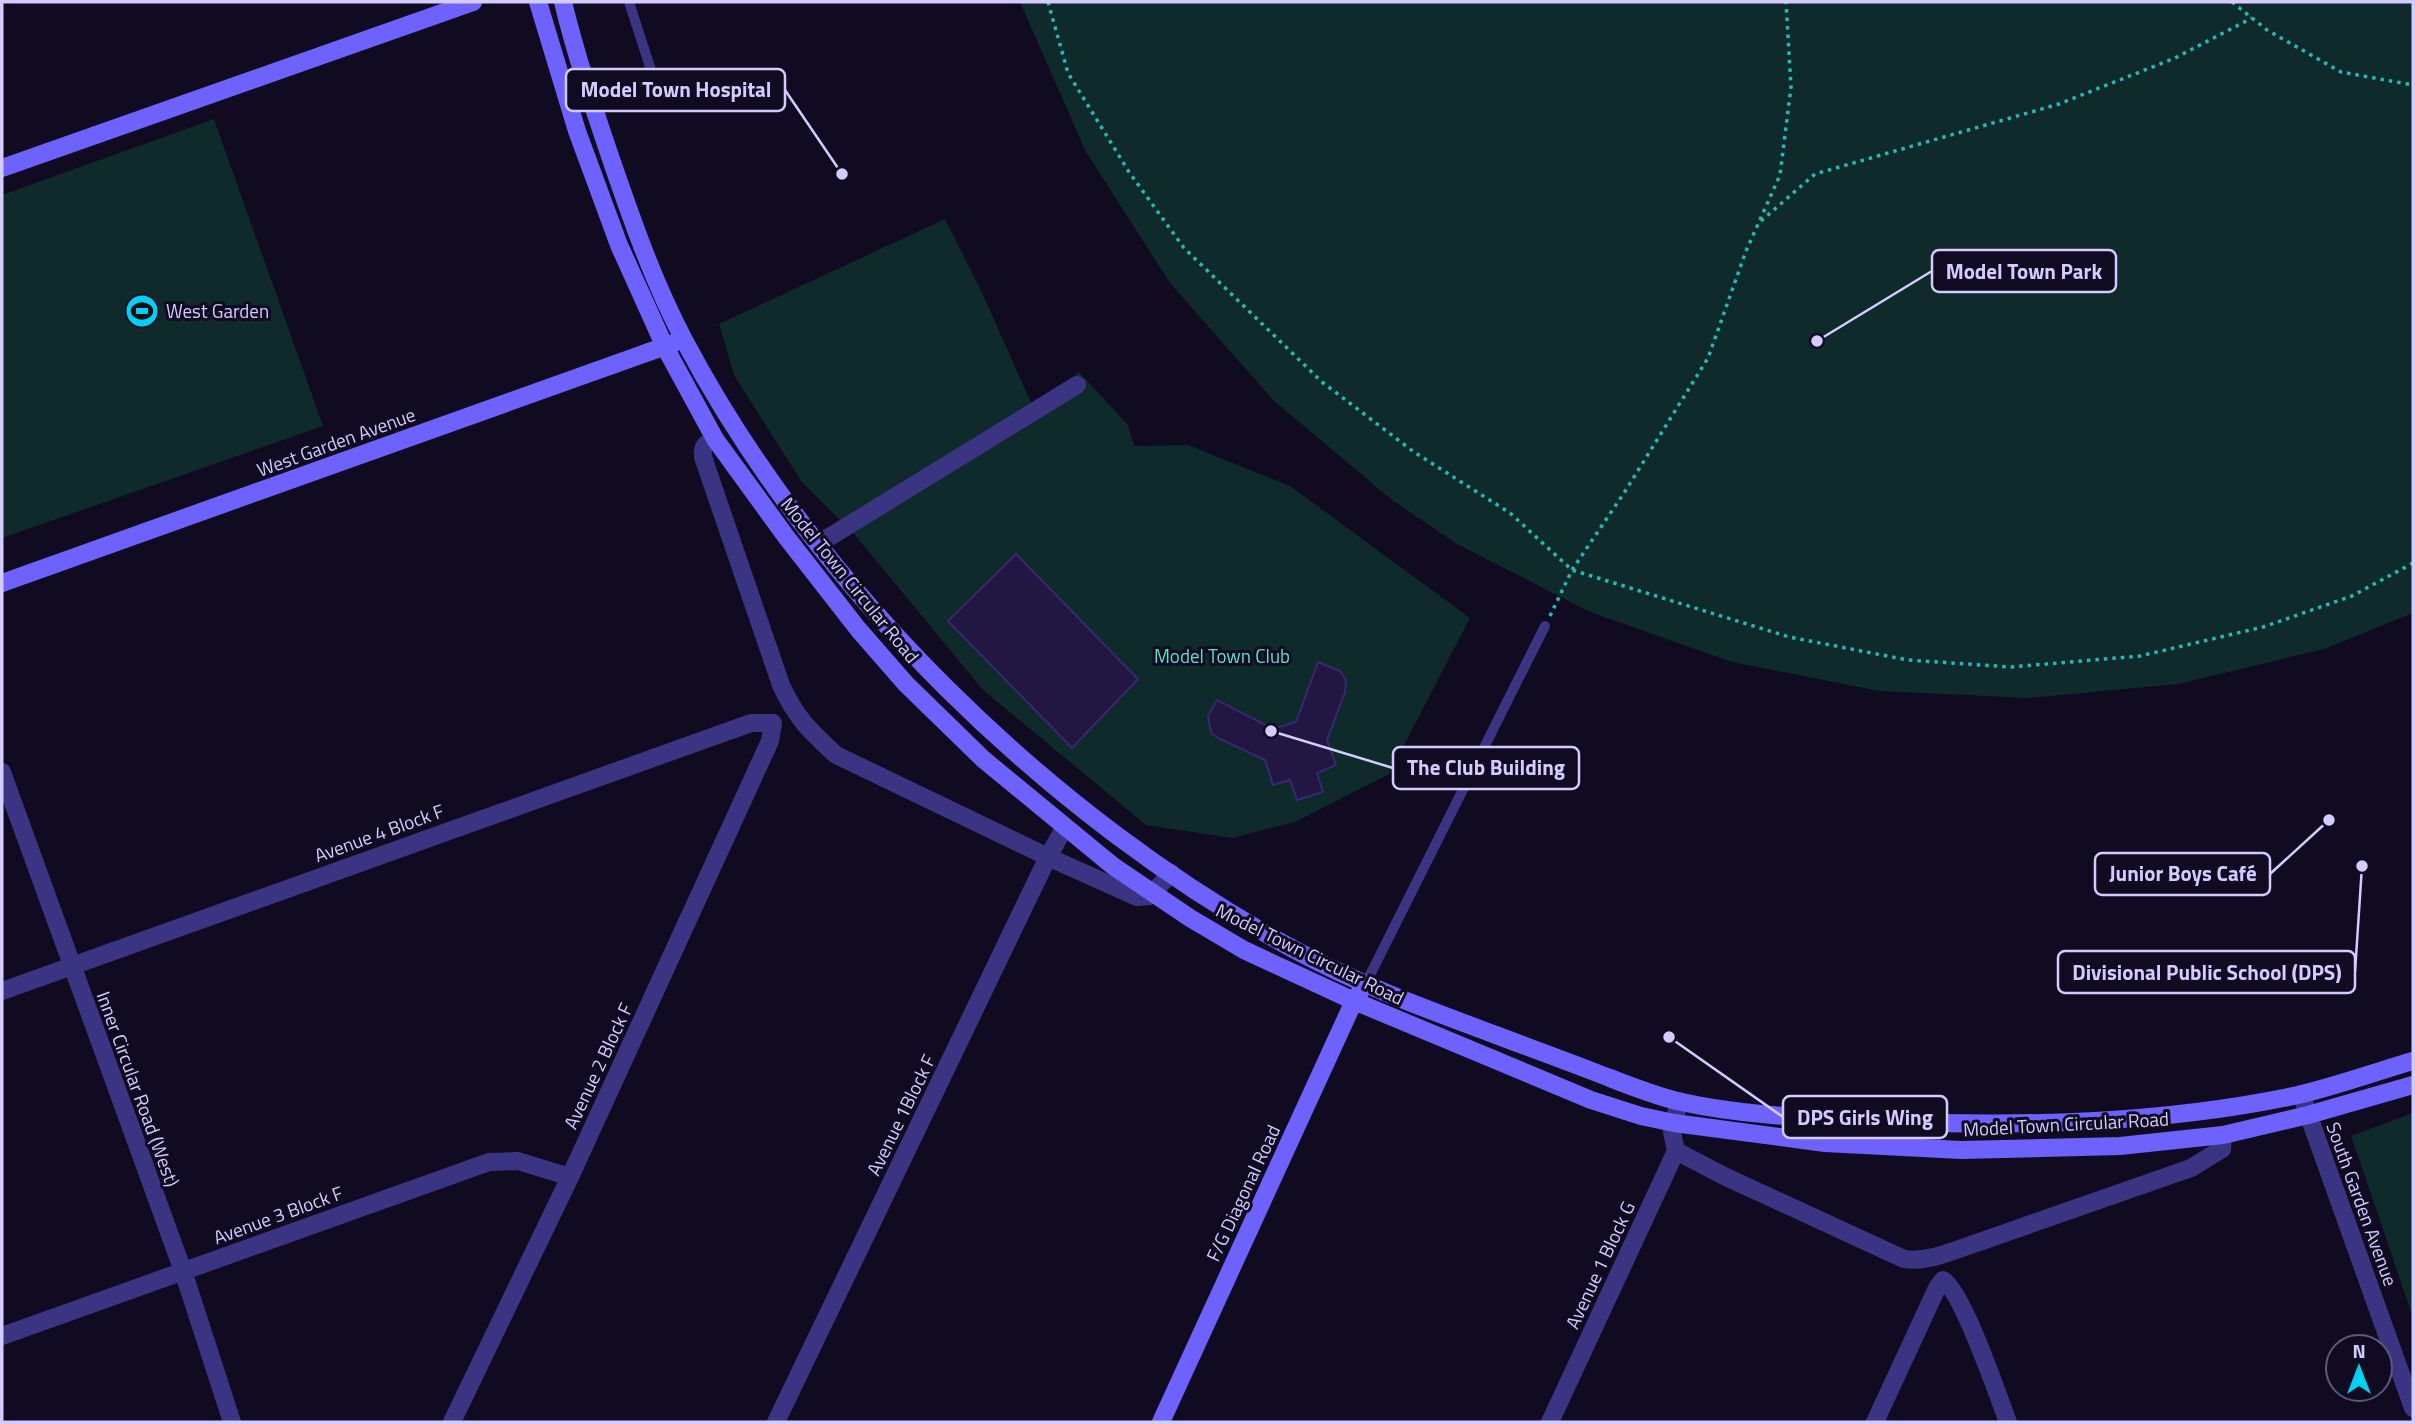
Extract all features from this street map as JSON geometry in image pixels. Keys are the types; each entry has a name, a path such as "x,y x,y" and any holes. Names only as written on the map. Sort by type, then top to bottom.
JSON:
{"main road":[{"path":"2,168 473,2"},
{"name":"Model Town Circular Road","path":"538,2 577,131 614,232 665,347 715,439 787,538 858,629 898,675 983,759 1113,866 1190,918 1244,950 1354,1001 1591,1100 1674,1123 1825,1143 1899,1149 2120,1146 2223,1135 2308,1115 2413,1085"},
{"name":"Model Town Circular Road","path":"563,2 589,92 640,244 684,339 752,453 818,544 930,670 1004,743 1058,791 1231,914 1301,954 1366,983 1648,1092 1679,1101 1783,1116 1930,1123 2104,1121 2198,1112 2301,1094 2413,1061"},
{"name":"West Garden Avenue","path":"2,583 684,339"},
{"name":"F/G Diagonal Road","path":"1160,1422 1354,1001 1366,983"}],"street":[{"path":"818,544 1077,385"},
{"path":"715,439 706,443 703,457 781,685 792,710 810,731 836,755 1138,897 1144,898 1154,893 1171,873"},
{"path":"773,723 792,710"},
{"name":"Avenue 4 Block F","path":"2,991 751,723 773,723"},
{"name":"Avenue 2 Block F","path":"452,1422 570,1177 770,741 773,723"},
{"name":"Inner Circular Road (West)","path":"2,772 183,1271 232,1422"},
{"name":"Avenue 1Block F","path":"776,1422 1048,857 1065,827"},
{"name":"South Garden Avenue","path":"2301,1094 2413,1408"},
{"name":"Avenue 1 Block G","path":"1550,1422 1676,1151 1672,1132 1679,1101"},
{"path":"1676,1151 1904,1259 1935,1257 2191,1168 2222,1149 2223,1135"},
{"name":"Avenue 3 Block F","path":"2,1336 489,1163 518,1161 570,1177"},
{"path":"1935,1257 1943,1280 1952,1288 1957,1298 2008,1422"},
{"path":"1875,1422 1943,1280"}],"lane":[{"path":"629,2 651,70"},
{"path":"1366,983 1545,626"}],"path":[{"path":"1048,2 1068,73 1129,173 1184,248 1322,382 1414,452 1510,513 1572,570 1789,636 1908,660 2011,667 2140,656 2263,627 2351,596 2413,563"},
{"path":"1545,626 1572,570 1624,493 1707,358 1746,251 1780,175 1791,86 1786,2"},
{"path":"2232,2 2267,30 2341,72 2413,85"},
{"path":"1759,222 1815,174 2059,104 2175,58 2252,18"}],"green space":[{"path":"1020,2 2413,2 2413,613 2324,649 2178,684 2029,698 1879,691 1732,662 1590,612 1457,544 1392,500 1273,400 1170,283 1086,152"},
{"name":"West Garden","path":"214,119 323,426 2,538 2,195"},
{"name":"Model Town Club","path":"945,219 984,297 1036,414 1079,372 1128,425 1134,446 1188,445 1290,486 1470,618 1389,774 1295,822 1232,838 1146,825 983,690 855,535 801,481 734,375 719,324"},
{"path":"2413,1113 2413,1317 2351,1136"}],"building":[{"path":"1016,554 1138,679 1072,748 948,621"},
{"path":"1318,662 1340,671 1346,680 1345,692 1327,740 1336,765 1317,773 1323,792 1297,800 1290,780 1273,785 1265,760 1211,733 1208,716 1217,700 1273,729 1296,722"}],"place":[{"name":"Model Town Hospital","path":"842,174"},
{"name":"West Garden","path":"142,311"},
{"name":"Model Town Park","path":"1817,341"},
{"name":"The Club Building","path":"1271,731"},
{"name":"Junior Boys Café","path":"2329,820"},
{"name":"Divisional Public School (DPS)","path":"2362,866"},
{"name":"DPS Girls Wing","path":"1669,1037"}]}
